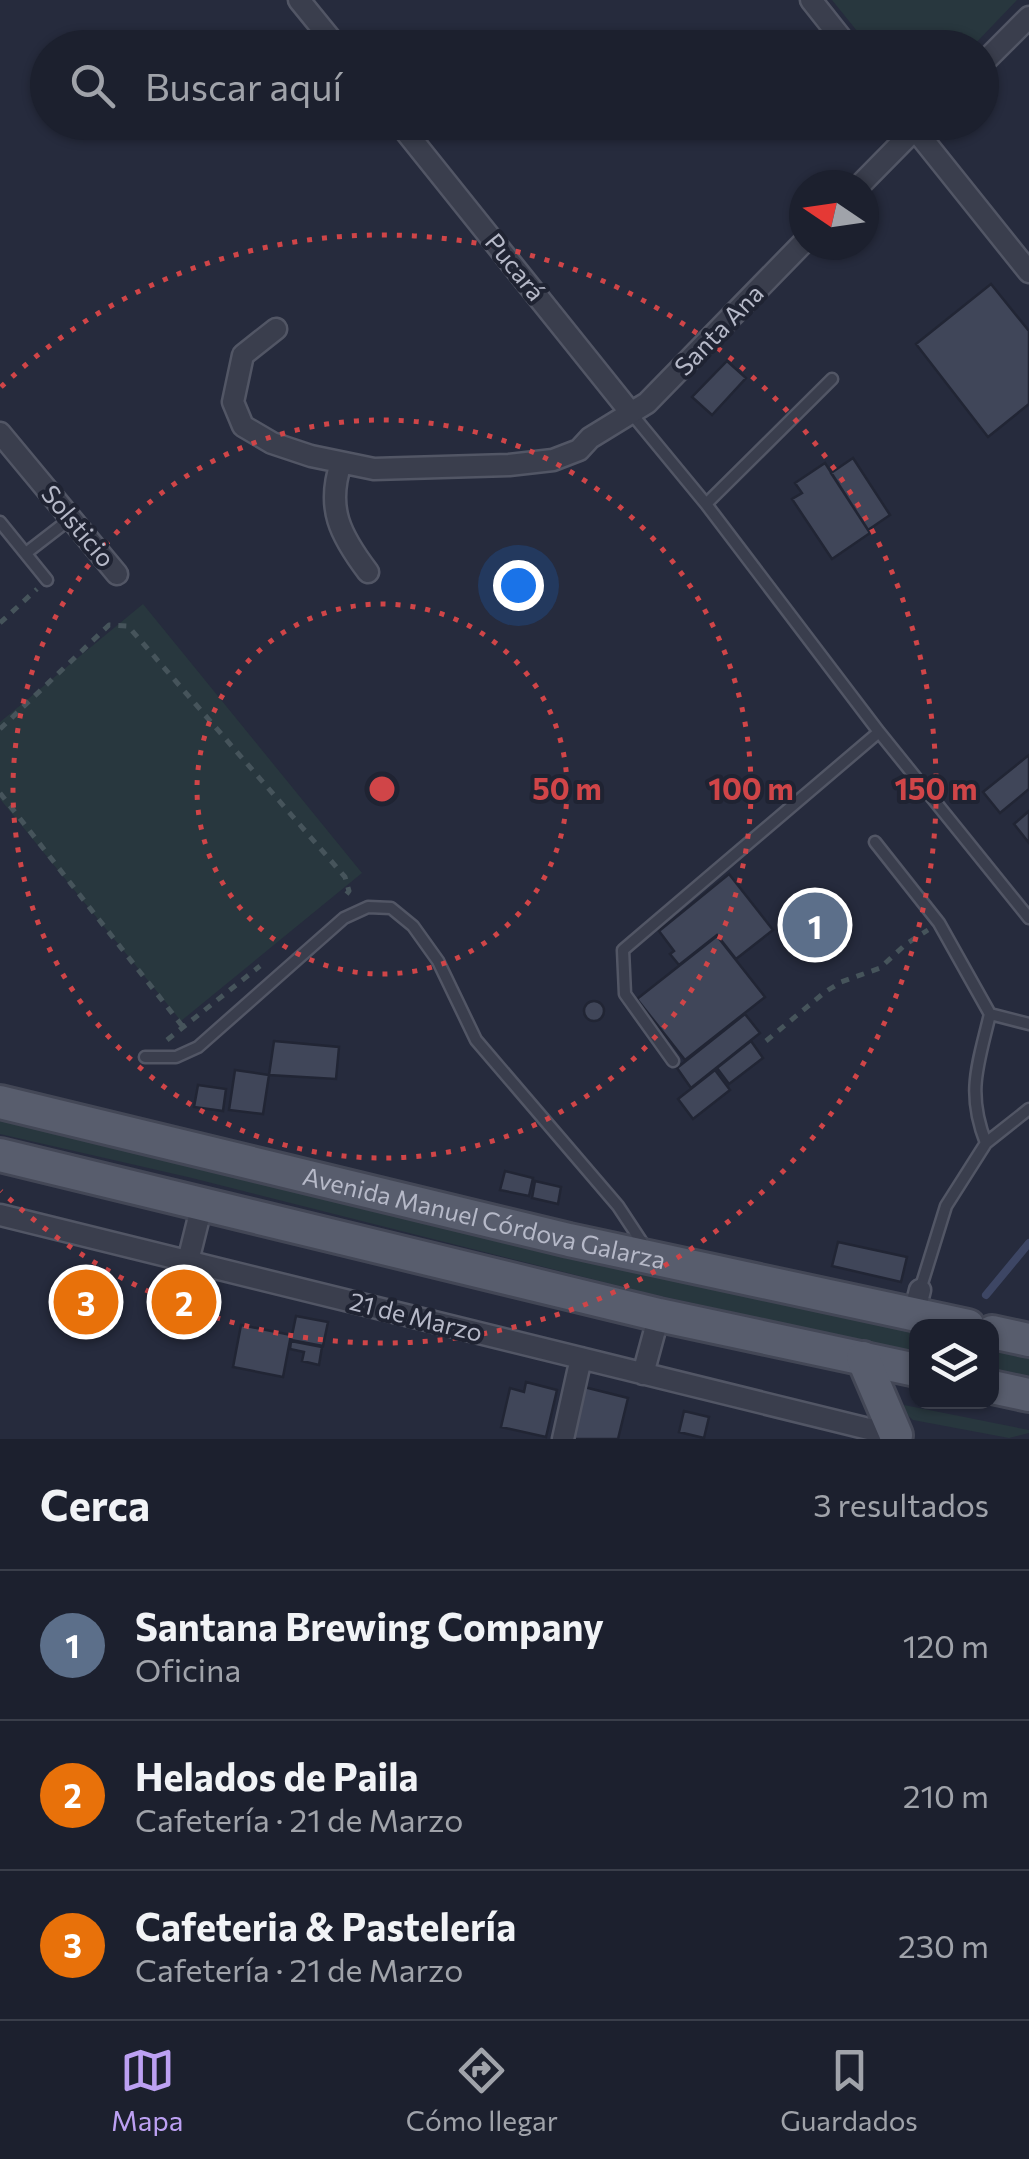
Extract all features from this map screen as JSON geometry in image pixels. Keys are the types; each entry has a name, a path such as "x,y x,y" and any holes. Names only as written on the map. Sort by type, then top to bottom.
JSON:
{"main road":[{"name":"Avenida Manuel Córdova Galarza","path":"0,1102 652,1260 917,1302 953,1319"},
{"name":"Avenida Manuel Córdova Galarza","path":"0,1155 658,1314 909,1368"},
{"path":"999,1334 1029,1340"},
{"path":"863,1358 903,1437"},
{"path":"999,1389 1029,1395"}],"street":[{"path":"299,0 323,30"},
{"path":"811,0 835,30"},
{"path":"999,47 1029,17"},
{"name":"Pucará","path":"412,140 631,414"},
{"path":"874,170 901,140"},
{"path":"927,140 1029,272"},
{"name":"Santa Ana","path":"276,330 243,355 233,402 243,426 272,443 374,469 553,460 578,450 590,438 647,403 789,257"},
{"name":"Solsticio","path":"0,433 118,574"},
{"path":"340,462 333,488 334,505 344,536 368,572"},
{"path":"188,1261 202,1205"},
{"name":"21 de Marzo","path":"0,1215 903,1437"},
{"path":"643,1374 658,1314"},
{"path":"563,1439 581,1358"}],"lane":[{"path":"706,504 832,379"},
{"path":"631,414 706,504 879,732 1029,918"},
{"path":"26,553 70,519"},
{"path":"0,522 47,580"},
{"path":"673,1061 625,994 623,950 879,732"},
{"path":"875,842 939,923 990,1014 975,1079 974,1114 986,1143"},
{"path":"144,1057 176,1057 198,1047 344,918 368,907 391,908 413,926 438,961 476,1040 618,1206 652,1260"},
{"path":"990,1014 1029,1024"},
{"path":"917,1302 946,1206 986,1143 1029,1110"}],"path":[{"path":"0,623 47,580"},
{"path":"0,729 109,625 128,626 345,877 349,891 338,905"},
{"path":"0,793 182,1027 260,966"},
{"path":"766,1041 825,992 880,968 906,944 939,923"}],"shaded area":[{"path":"832,0 1017,0 988,30 856,30"},
{"path":"143,604 362,873 181,1021 0,799 0,722"},
{"path":"0,1113 646,1274 909,1330 909,1351 643,1292 192,1178 0,1134"},
{"path":"999,1348 1029,1354 1029,1376 999,1370"},
{"path":"894,1403 1029,1433 1009,1438 913,1420"}],"building":[{"path":"991,284 1029,331 1029,404 988,437 916,344"},
{"path":"727,361 746,378 712,415 692,397"},
{"path":"853,458 890,515 868,530 831,473"},
{"path":"825,463 870,533 832,559 792,499 802,493 795,483"},
{"path":"1029,755 1029,789 1000,813 983,792"},
{"path":"1029,811 1029,843 1014,824"},
{"path":"729,874 773,930 736,959 717,935 679,965 659,931"},
{"path":"717,936 765,997 685,1060 637,999"},
{"path":"594,1001 604,1011 594,1021 584,1011"},
{"path":"745,1014 760,1033 691,1088 677,1068"},
{"path":"274,1041 339,1047 336,1079 269,1075"},
{"path":"751,1041 763,1058 729,1084 717,1068"},
{"path":"235,1070 269,1075 263,1114 229,1110"},
{"path":"715,1070 730,1090 693,1119 678,1099"},
{"path":"198,1085 226,1089 223,1111 194,1107"},
{"path":"505,1171 533,1178 529,1196 500,1190"},
{"path":"535,1181 561,1187 558,1204 532,1198"},
{"path":"838,1242 907,1257 901,1282 832,1266"},
{"path":"70,1288 106,1296 102,1316 66,1307"},
{"path":"296,1316 328,1322 323,1346 291,1340"},
{"path":"241,1325 291,1335 283,1377 233,1367"},
{"path":"291,1341 322,1347 319,1365 302,1361 304,1352 290,1349"},
{"path":"526,1382 557,1390 546,1437 501,1427 510,1388 524,1392"},
{"path":"584,1387 628,1398 618,1439 568,1439"},
{"path":"684,1411 709,1417 704,1438 679,1432"}],"waterway":[{"path":"986,1295 1029,1243"}],"place":[{"name":"Santana Brewing Company","path":"815,925"},
{"name":"Cafeteria & Pastelería","path":"86,1302"},
{"name":"Helados de Paila","path":"184,1302"}]}
